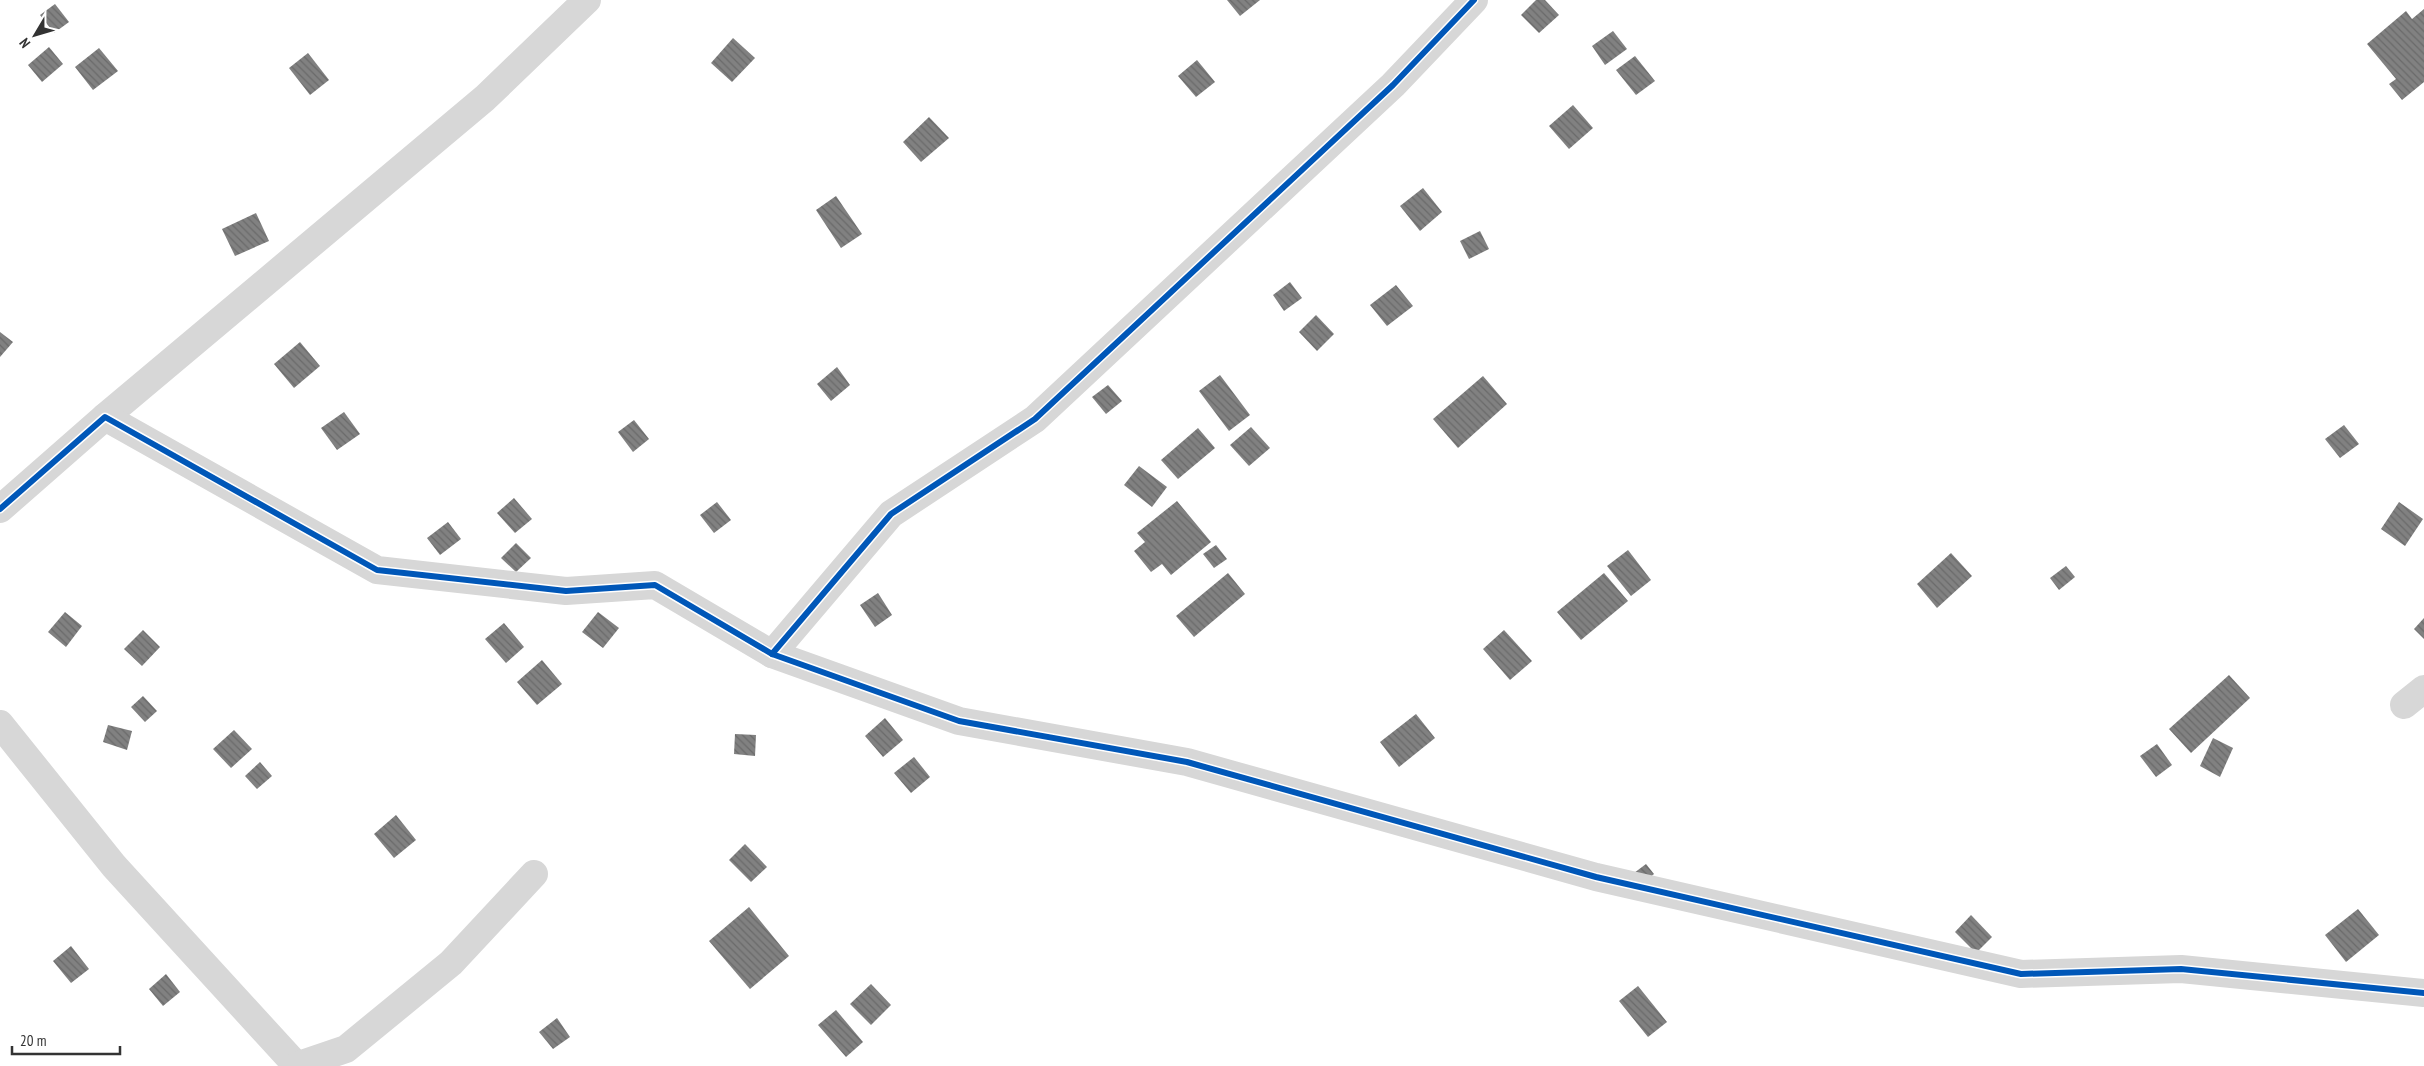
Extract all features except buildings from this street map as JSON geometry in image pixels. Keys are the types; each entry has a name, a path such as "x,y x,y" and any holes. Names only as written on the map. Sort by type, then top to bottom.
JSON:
{"street":[{"path":"0,509 105,417 485,98 587,0"},
{"path":"772,654 891,514 1035,419 1392,85 1474,0"},
{"path":"105,417 377,570 566,591 655,585 772,654 959,721 1187,762 1596,877 2021,974 2181,969 2424,993"},
{"path":"0,724 114,866 296,1066 346,1049 451,963 534,874"}],"cycle path":[{"path":"772,654 891,514 1035,419 1393,85 1474,0"},
{"path":"0,509 105,417 377,570 566,591 655,585 772,654 959,721 1187,762 1596,877 2021,974 2181,969 2424,993"}]}
